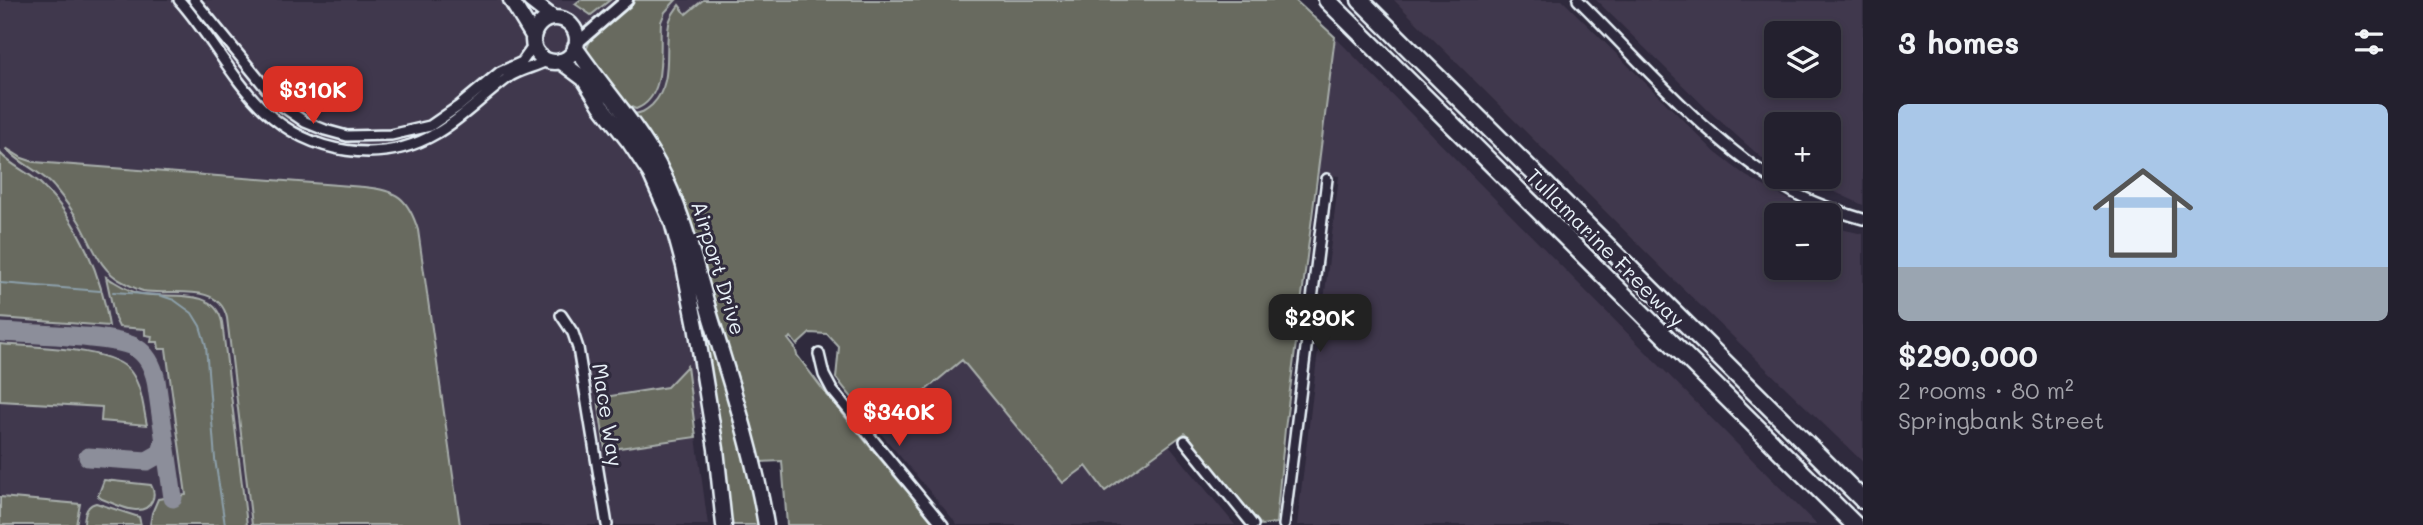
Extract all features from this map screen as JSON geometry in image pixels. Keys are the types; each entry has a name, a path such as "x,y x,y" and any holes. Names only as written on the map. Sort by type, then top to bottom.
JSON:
{"highway":[{"path":"1315,0 1377,50"},
{"name":"Tullamarine Freeway","path":"1328,0 1855,525"},
{"name":"Tullamarine Freeway","path":"1360,0 1863,500"}],"main road":[{"path":"511,0 537,52 554,60 568,57 576,46 576,34 570,24 553,18 530,0"},
{"path":"533,41 540,23 553,18"},
{"name":"Airport Drive","path":"576,46 644,140 681,216 749,445 766,525"},
{"name":"Airport Drive","path":"554,60 582,77 650,173 672,222 696,326 716,449 724,525"}],"street":[{"path":"179,0 264,110 302,138 324,147 349,151 393,149 431,136 511,75 554,60"},
{"path":"194,0 279,104 305,122 347,136 391,135 430,126 500,72 522,62 533,41"},
{"path":"576,46 627,0"},
{"path":"1578,0 1738,155 1794,192 1863,219"},
{"path":"1284,525 1327,179"},
{"name":"Mace Way","path":"561,314 573,333 578,348 607,525"},
{"path":"819,354 824,375 832,390 943,525"},
{"path":"1185,441 1254,525"}],"shaded area":[{"path":"0,0 1106,0 825,308 780,346 799,369 686,425 604,440 605,449 696,437 708,525 0,525"},
{"path":"580,0 610,0 591,15 575,4"},
{"path":"633,0 676,0 665,12 661,22 660,71 653,94 646,103 636,109 616,92 586,50 592,36"},
{"path":"703,0 1295,0 1335,37 1285,429 1276,523 1261,525 1185,433 1105,491 1086,466 1063,483 962,360 878,430 836,378 839,347 827,334 810,333 797,345 791,337 788,339 797,355 935,525 787,525 782,461 759,462 632,114 643,112 652,105 663,87 670,18 679,5 686,14"},
{"path":"1394,0 1562,0 1716,153 1764,186 1764,189 1769,189 1794,203 1764,203 1764,280 1841,280 1841,228 1863,234 1863,462 1672,278"},
{"path":"1596,0 1863,1 1863,205 1829,189 1841,189 1841,112 1764,112 1764,159 1710,112"},
{"path":"1335,37 1817,525 1297,525 1339,176 1318,174"},
{"path":"6,148 34,162 364,187 385,190 400,198 410,210 418,230 460,525 252,525 227,318 222,306 204,295 143,291 115,277 102,264 77,219 55,188"},
{"path":"0,153 38,181 68,216 95,269 109,326 0,318"},
{"path":"695,269 748,467 759,525 731,525 719,433 690,270"},
{"path":"106,277 141,294 200,299 210,303 217,311 222,322 247,525 150,525 158,499 186,495 166,349 159,349 158,342 151,342 152,336 145,335 145,329 119,327"},
{"path":"0,344 90,353 122,364 138,384 147,425 101,421 102,407 0,401"},
{"path":"962,359 1062,483 1086,466 1105,491 1169,445 1235,525 958,525 878,430"},
{"path":"687,366 696,437 605,450 598,398 667,387"},
{"path":"104,480 151,485 153,499 148,507 142,509 122,507 98,496"},
{"path":"0,497 80,504 76,525 0,525"},
{"path":"96,503 139,517 141,525 84,525 88,508"}],"waterway":[{"path":"0,283 100,291"},
{"path":"113,292 159,295 174,300 192,313 200,326 206,346 215,459 225,525"}],"taxiway":[{"path":"0,332 111,340 136,348 144,354 152,366 156,380 173,498"},
{"path":"88,457 147,461 161,453 164,442"}]}
